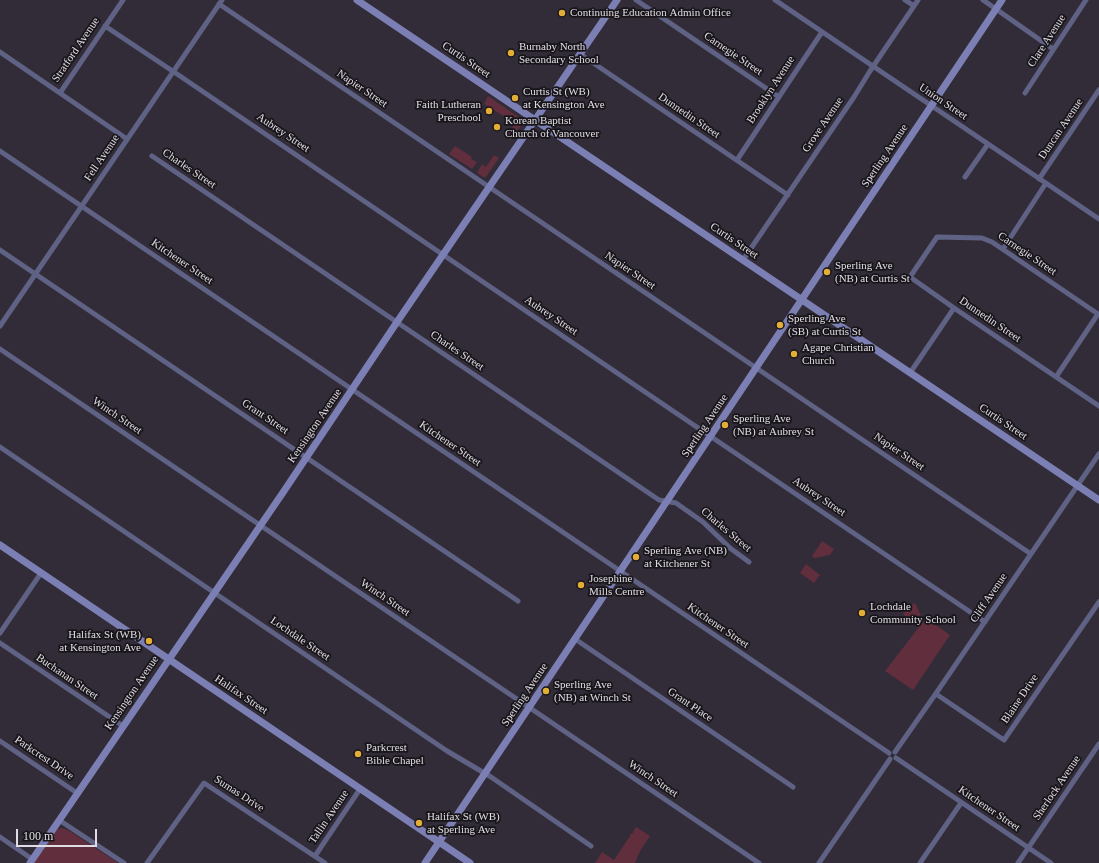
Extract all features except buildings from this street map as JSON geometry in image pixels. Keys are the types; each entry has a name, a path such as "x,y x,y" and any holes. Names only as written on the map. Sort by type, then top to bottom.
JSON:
{"street":[{"name":"Stratford Avenue","path":"60,93 123,0"},
{"name":"Curtis Street","path":"357,0 1099,500"},
{"name":"Kensington Avenue","path":"31,861 617,0"},
{"name":"Carnegie Street","path":"636,0 779,97"},
{"name":"Union Street","path":"775,0 1099,219"},
{"path":"905,0 914,6"},
{"name":"Grove Avenue","path":"743,260 918,0"},
{"path":"983,0 1053,48"},
{"name":"Sperling Avenue","path":"426,863 1002,0"},
{"name":"Clare Avenue","path":"1025,93 1053,48 1086,0"},
{"name":"Fell Avenue","path":"0,326 220,2"},
{"name":"Napier Street","path":"220,2 489,187 1031,554"},
{"name":"Aubrey Street","path":"105,26 985,622"},
{"name":"Brooklyn Avenue","path":"737,160 822,32"},
{"path":"0,52 127,139"},
{"name":"Dunnedin Street","path":"580,54 788,194"},
{"name":"Duncan Avenue","path":"1039,179 1099,90"},
{"path":"965,177 988,144"},
{"name":"Kitchener Street","path":"0,151 620,571 890,756"},
{"name":"Charles Street","path":"152,156 658,500 676,503 703,522 730,548 749,562"},
{"path":"1003,249 1046,183"},
{"name":"Dunnedin Street","path":"937,237 910,277 1099,406"},
{"name":"Carnegie Street","path":"937,237 982,238 992,242 1098,314"},
{"name":"Grant Street","path":"0,250 518,601"},
{"path":"910,373 954,308"},
{"path":"1056,377 1098,314"},
{"name":"Winch Street","path":"0,349 759,863"},
{"name":"Lochdale Street","path":"0,447 442,748 485,774 590,846"},
{"name":"Cliff Avenue","path":"895,752 1099,454"},
{"name":"Halifax Street","path":"0,545 470,863"},
{"path":"0,633 41,573"},
{"name":"Blaine Drive","path":"936,694 1004,740 1099,602"},
{"name":"Grant Place","path":"575,639 793,787"},
{"name":"Buchanan Street","path":"0,643 123,726"},
{"name":"Parkcrest Drive","path":"0,740 77,793"},
{"name":"Sherlock Avenue","path":"1018,863 1099,744"},
{"path":"819,863 892,751 897,754 896,758 893,760 890,756"},
{"name":"Kitchener Street","path":"896,758 1051,863"},
{"name":"Sumas Drive","path":"148,863 204,783 325,863"},
{"name":"Tallin Avenue","path":"315,856 360,789"},
{"path":"920,863 961,803"},
{"path":"59,820 124,863"},
{"path":"0,837 31,861"}],"shaded area":[{"path":"488,96 521,120 522,124 511,140 504,136 507,131 509,133 515,123 484,104"},
{"path":"455,146 477,162 472,169 449,154"},
{"path":"494,155 499,158 485,178 477,173 482,164 486,167"},
{"path":"822,541 834,549 830,555 815,558 812,556"},
{"path":"806,564 820,575 814,583 800,573"},
{"path":"915,603 921,615 907,621 902,610"},
{"path":"926,618 950,635 913,690 885,671"},
{"path":"636,827 650,836 640,851 635,863 595,863 602,852 614,860"},
{"path":"61,828 68,830 118,863 34,862 55,831"}],"place":[{"name":"Continuing Education Admin Office","path":"562,13"},
{"name":"Burnaby North Secondary School","path":"511,53"},
{"name":"Curtis St (WB) at Kensington Ave","path":"515,98"},
{"name":"Faith Lutheran Preschool","path":"489,111"},
{"name":"Korean Baptist Church of Vancouver","path":"497,127"},
{"name":"Sperling Ave (NB) at Curtis St","path":"827,272"},
{"name":"Sperling Ave (SB) at Curtis St","path":"780,325"},
{"name":"Agape Christian Church","path":"794,354"},
{"name":"Sperling Ave (NB) at Aubrey St","path":"725,425"},
{"name":"Sperling Ave (NB) at Kitchener St","path":"636,557"},
{"name":"Josephine Mills Centre","path":"581,585"},
{"name":"Lochdale Community School","path":"862,613"},
{"name":"Halifax St (WB) at Kensington Ave","path":"149,641"},
{"name":"Sperling Ave (NB) at Winch St","path":"546,691"},
{"name":"Parkcrest Bible Chapel","path":"358,754"},
{"name":"Halifax St (WB) at Sperling Ave","path":"419,823"}]}
